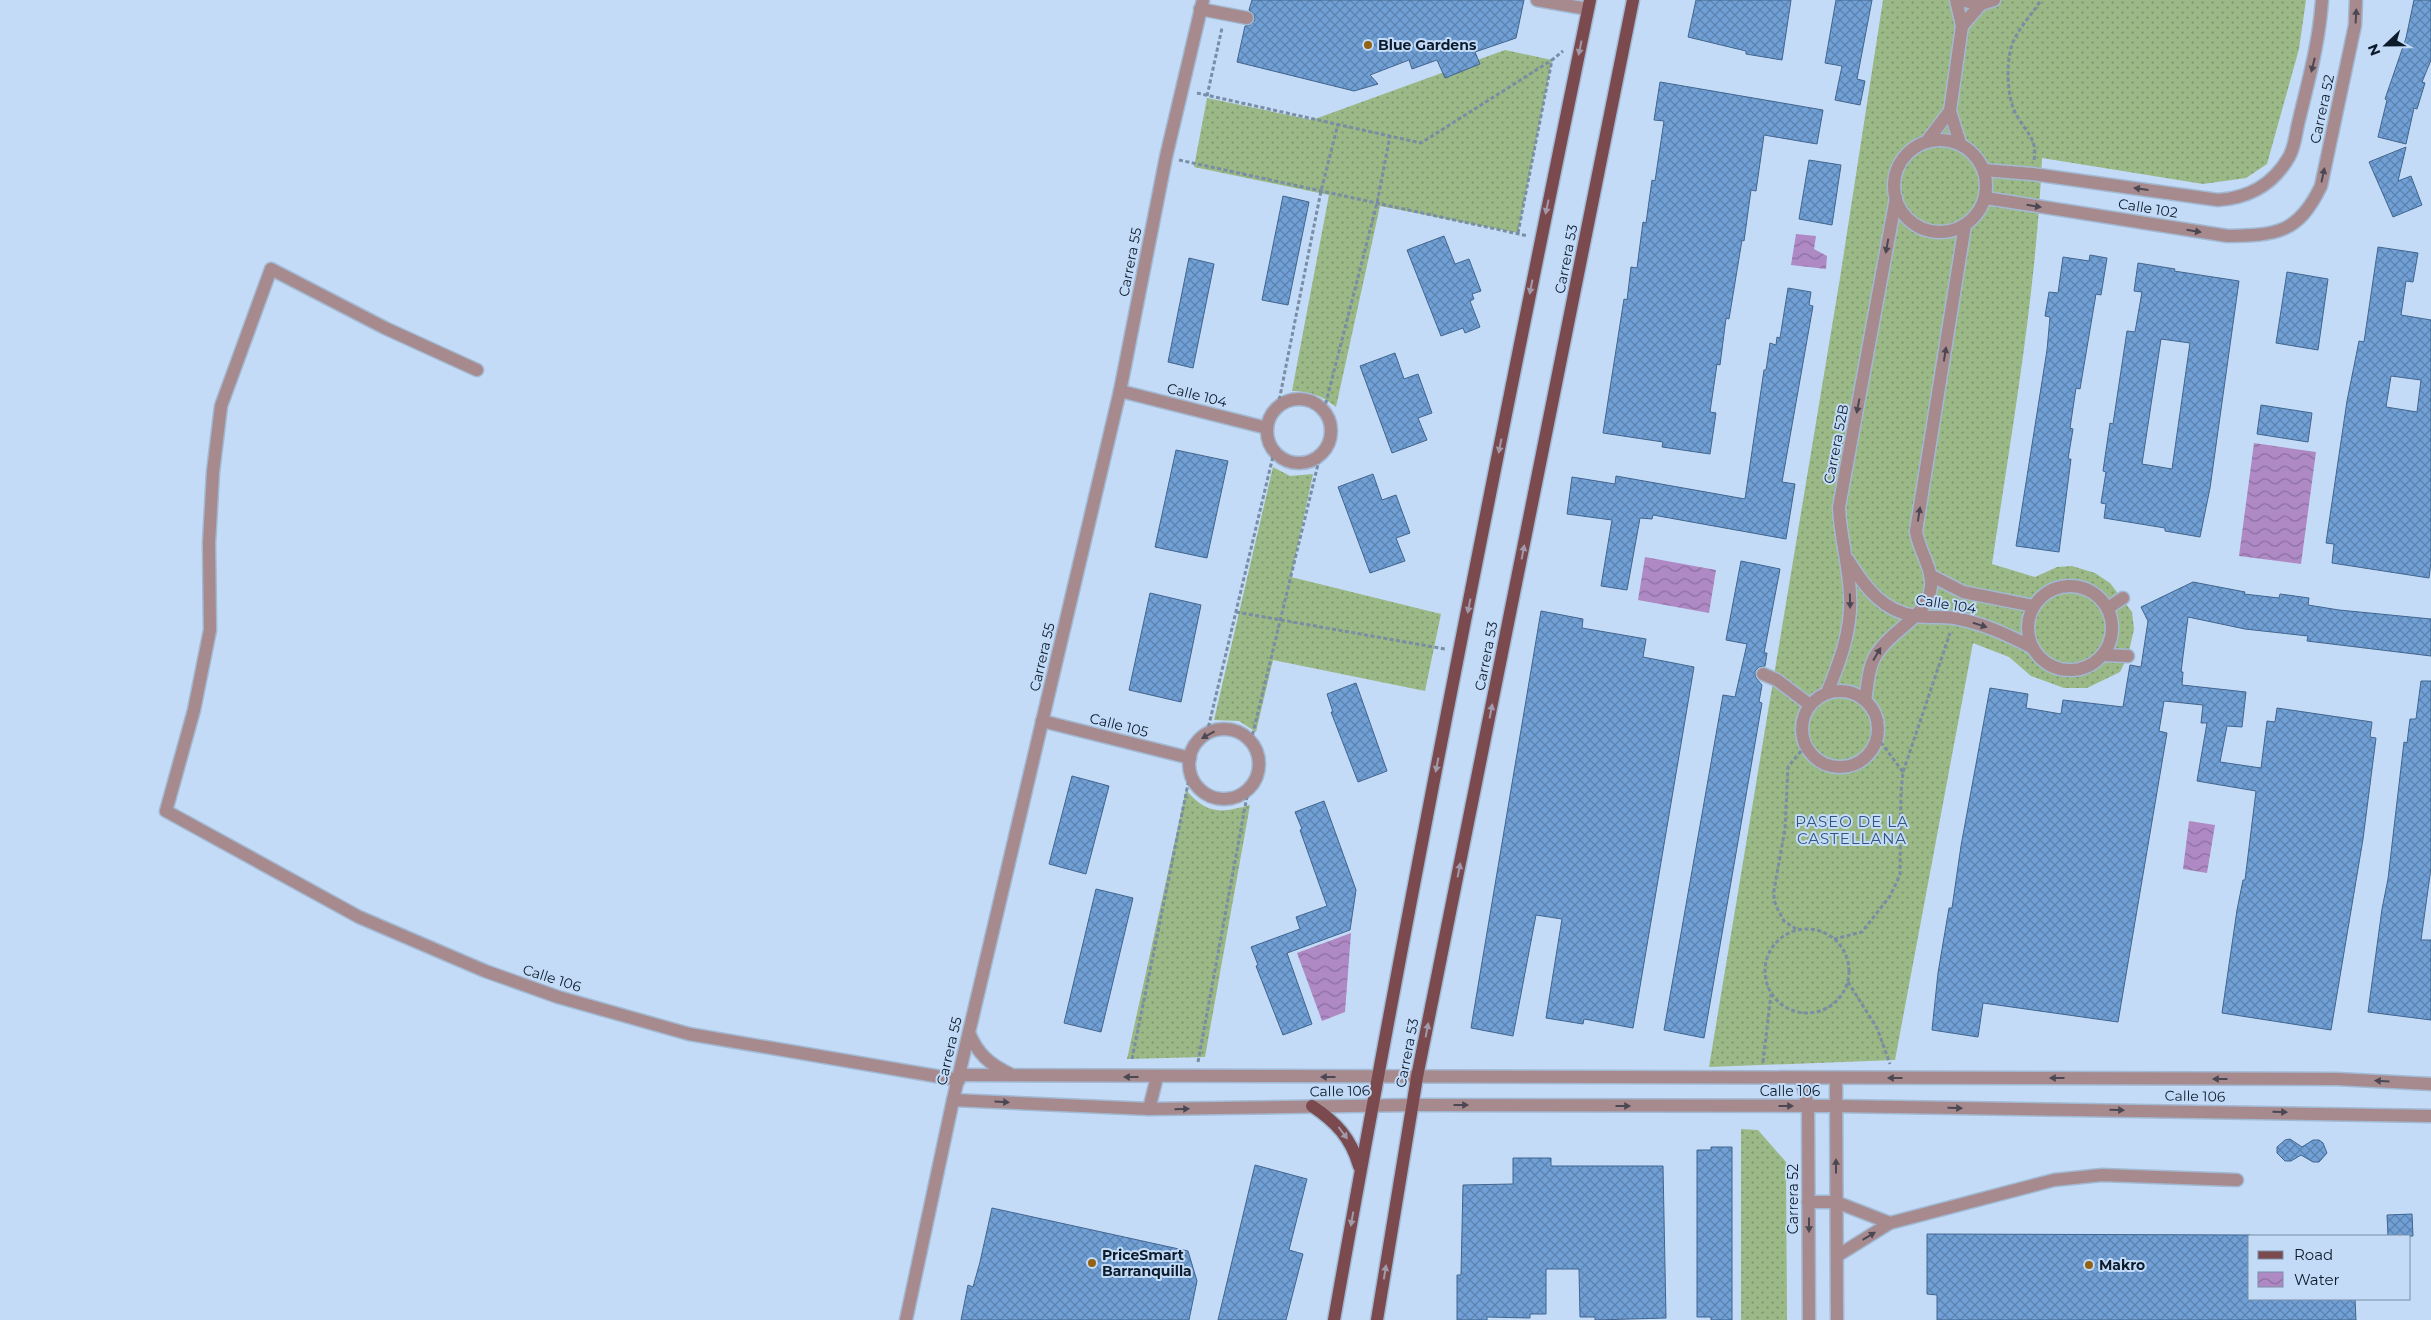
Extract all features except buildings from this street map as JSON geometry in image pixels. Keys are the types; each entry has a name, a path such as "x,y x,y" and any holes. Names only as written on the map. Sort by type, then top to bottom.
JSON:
{"main road":[{"name":"Carrera 53","path":"1377,1320 1417,1077 1633,0"},
{"name":"Carrera 53","path":"1334,1320 1371,1106 1540,239 1589,5"},
{"path":"1312,1106 1330,1118 1344,1133 1354,1151 1360,1171"}],"street":[{"path":"1537,0 1589,5"},
{"path":"1956,0 1962,26 1950,111 1960,143"},
{"path":"1960,0 1981,4 1994,0"},
{"name":"Carrera 52","path":"2271,180 2290,156 2319,40 2322,0"},
{"name":"Carrera 52","path":"2302,218 2321,186 2355,25 2356,0"},
{"path":"1962,26 1981,4"},
{"path":"1201,5 1225,14 1247,18"},
{"name":"Carrera 55","path":"906,1320 953,1100 960,1077 1120,391 1166,157 1201,5"},
{"path":"1927,141 1950,111"},
{"path":"1938,139 1960,143 1975,154 1984,170 1987,184 1986,198 1974,218 1966,225 1953,231 1938,232 1924,229 1911,222 1902,212 1896,198 1894,184 1896,169 1903,157 1914,147 1927,141 1938,139"},
{"name":"Calle 102","path":"1984,170 2032,174 2218,200 2237,199 2258,191 2271,180"},
{"name":"Carrera 52B","path":"1827,693 1846,643 1850,617 1850,595 1845,556 1839,530 1839,507 1896,198"},
{"name":"Calle 102","path":"1986,198 2228,236 2263,236 2279,232 2302,218"},
{"path":"1865,700 1871,666 1876,653 1888,638 1915,616 1928,596 1931,587 1930,575 1918,542 1916,530 1966,225"},
{"name":"Calle 106","path":"477,370 385,328 271,269 221,406 213,472 209,543 210,630 194,710 166,811 359,917 485,971 558,997 689,1034 960,1077 2327,1079 2431,1084"},
{"name":"Calle 104","path":"1120,391 1267,428"},
{"path":"1302,398 1314,402 1324,410 1330,421 1332,434 1328,446 1320,456 1309,462 1296,464 1284,460 1274,452 1268,440 1267,428 1270,416 1278,406 1289,400 1302,398"},
{"name":"Calle 104","path":"1845,556 1871,594 1884,604 1915,616 1955,618 1983,625 2033,648 2041,659 2053,667 2066,671 2080,670 2093,664 2103,655"},
{"name":"Calle 104","path":"1930,575 1963,592 2034,606"},
{"path":"2033,648 2028,634 2028,620 2034,606 2042,596 2053,589 2065,586 2078,586 2090,590 2108,608 2113,632 2103,655 2128,656"},
{"path":"2108,608 2123,598"},
{"path":"1763,674 1777,680 1810,705"},
{"path":"1847,691 1865,700 1876,717 1877,737 1867,755 1849,766 1829,765 1820,760 1806,745 1803,724 1810,705 1827,693 1847,691"},
{"name":"Calle 105","path":"1042,721 1190,758"},
{"path":"1222,729 1238,731 1251,740 1258,752 1260,766 1256,780 1248,791 1232,799 1214,798 1199,789 1190,773 1190,758 1196,743 1207,733 1222,729"},
{"name":"Calle 106","path":"969,1032 976,1050 992,1065 1011,1074 1032,1076"},
{"path":"1149,1109 1157,1077"},
{"name":"Carrera 52","path":"1801,1078 1808,1106 1809,1320"},
{"path":"1836,1078 1837,1320"},
{"name":"Calle 106","path":"953,1100 1149,1109 1412,1105 1836,1106 2431,1116"},
{"path":"1837,1256 1890,1223 2054,1180 2078,1176 2237,1180"},
{"path":"1808,1202 1836,1202 1890,1223"}],"path":[{"path":"2032,174 2036,153 2033,137 2016,116 2009,99 2009,58 2014,40 2041,0"},
{"path":"1207,96 1225,14"},
{"path":"1181,90 1421,142 1552,60 1582,35"},
{"path":"1518,233 1552,60"},
{"path":"1278,406 1321,191 1338,124"},
{"path":"1324,410 1377,203 1390,136"},
{"path":"1166,157 1540,239"},
{"path":"1207,733 1274,452"},
{"path":"1251,740 1320,456"},
{"path":"1236,612 1460,652"},
{"path":"1834,938 1862,932 1890,896 1900,875 1901,792 1904,772 1955,618"},
{"path":"1877,737 1904,772"},
{"path":"1797,929 1780,939 1768,954 1765,967 1766,981 1771,993 1789,1009 1801,1013 1813,1013 1835,1003 1843,993 1848,982 1849,970 1847,958 1834,938 1817,930 1797,929 1784,921 1774,900 1774,890 1785,829 1788,767 1806,745"},
{"path":"1128,1077 1190,773"},
{"path":"1195,1077 1248,791"},
{"path":"1848,982 1876,1028 1896,1078"},
{"path":"1762,1078 1771,993"}],"green space":[{"path":"1883,0 2306,0 2299,49 2267,164 2246,178 2203,184 2042,158 2029,311 1992,564 2035,577 2057,567 2072,566 2095,573 2110,583 2132,612 2134,629 2128,656 2120,672 2087,688 2064,688 2031,676 2009,657 1973,643 1895,1060 1709,1067 1840,278"},
{"path":"1505,50 1552,60 1518,233 1380,206 1336,407 1316,395 1292,391 1329,195 1194,167 1207,98 1312,120"},
{"path":"1273,467 1290,476 1313,474 1291,577 1441,614 1425,691 1273,660 1256,732 1239,721 1214,720"},
{"path":"1186,790 1201,804 1215,810 1231,810 1250,805 1205,1057 1127,1059"},
{"path":"1741,1129 1758,1130 1786,1162 1787,1320 1741,1320"}],"water":[{"path":"1796,234 1816,236 1814,249 1827,256 1826,269 1791,265"},
{"path":"2254,443 2316,452 2301,564 2239,556"},
{"path":"1645,557 1716,570 1709,613 1638,600"},
{"path":"2189,821 2215,825 2207,873 2183,869"},
{"path":"1351,933 1345,1012 1322,1021 1297,953"}],"place":[{"name":"Blue Gardens","path":"1368,45"},
{"name":"PriceSmart Barranquilla","path":"1092,1263"},
{"name":"Makro","path":"2089,1265"}],"district":[{"name":"PASEO DE LA CASTELLANA","path":"1852,830"}]}
